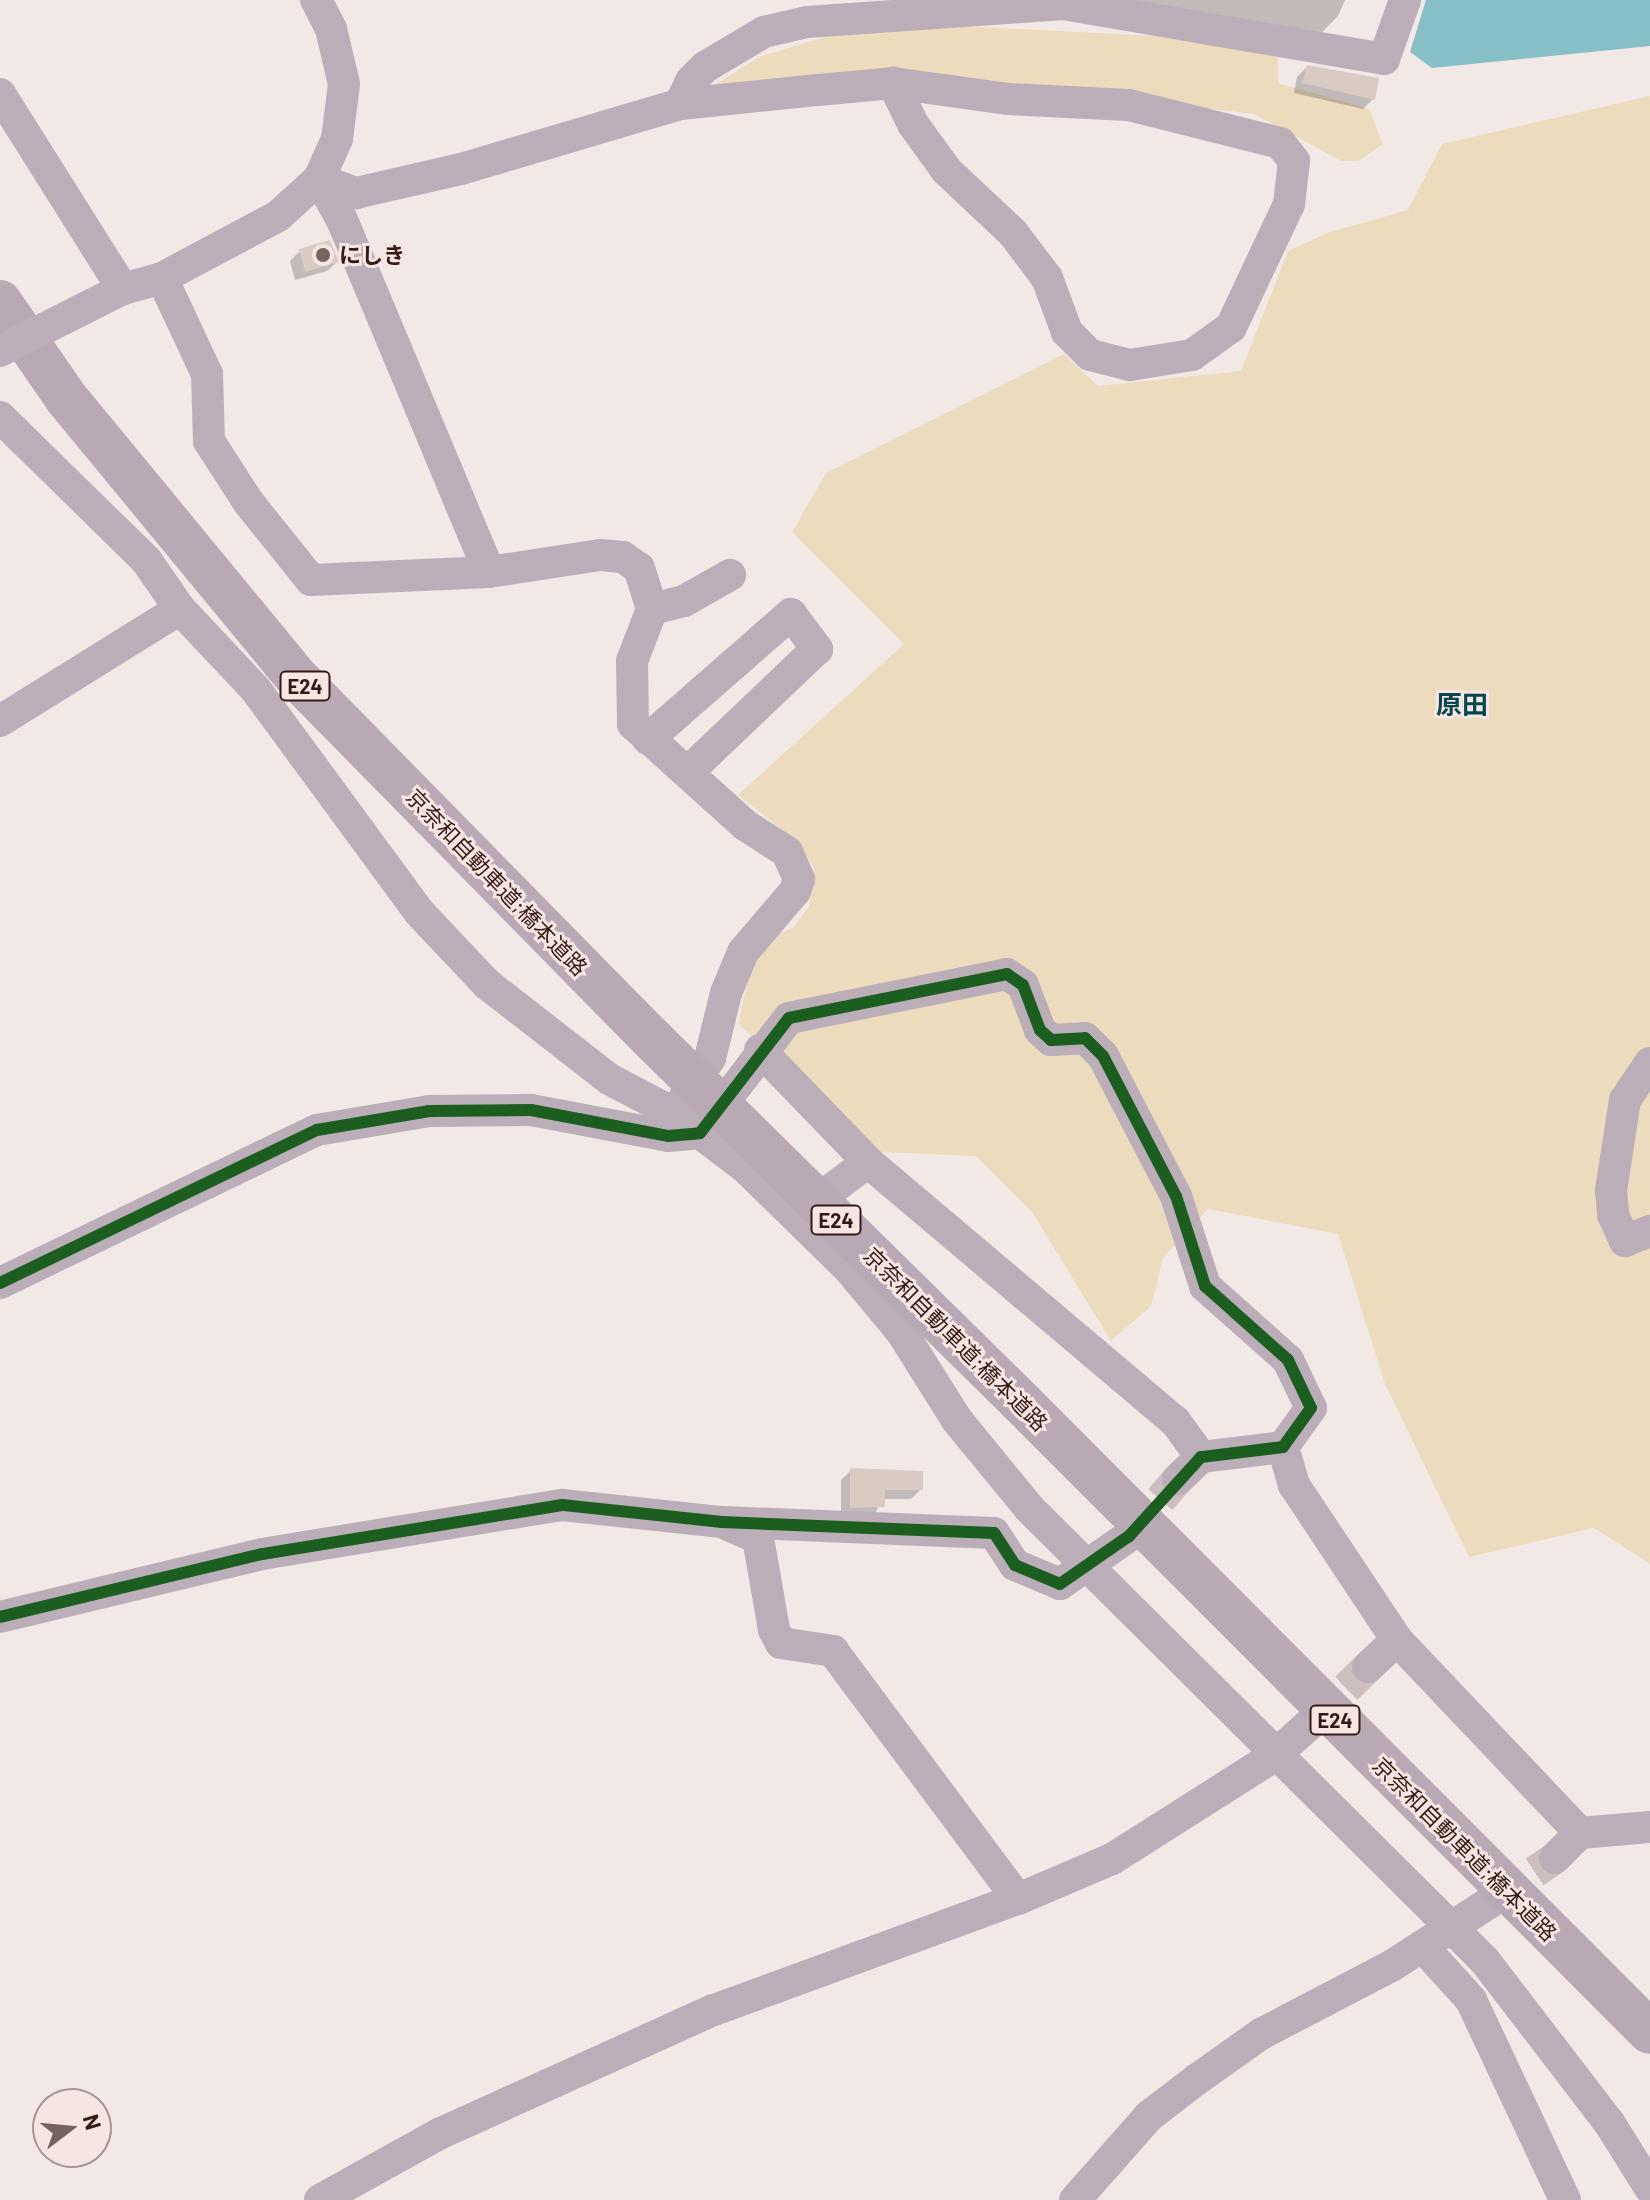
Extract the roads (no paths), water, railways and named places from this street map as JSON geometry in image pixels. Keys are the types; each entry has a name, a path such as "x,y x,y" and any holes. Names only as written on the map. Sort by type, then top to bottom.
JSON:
{"highway":[{"name":"京奈和自動車道;橋本道路","path":"0,302 86,423 299,680 649,1036 1023,1404 1650,2032"}],"street":[{"path":"0,351 123,289 162,278 278,216 319,179 337,139 344,84 331,29 316,0"},
{"path":"680,104 691,81 705,67 764,32 807,22 1063,4 1384,59 1405,0"},
{"path":"319,179 356,193 409,182 680,104 893,83 1009,99 1129,105 1280,143 1294,161 1289,204 1231,327 1192,355 1130,365 1090,355 1067,332 1047,278 1013,233 947,171 913,124 893,83"},
{"path":"0,94 123,289"},
{"path":"319,179 342,220 489,572"},
{"path":"162,278 207,374 209,441 249,503 311,580 489,572 600,555 623,557 639,568 652,609 632,661 633,724 745,825 787,852 799,879 795,891 743,952 726,993 710,1058 671,1125"},
{"path":"0,417 146,560 180,609 256,690 419,912 487,984 671,1125"},
{"path":"652,609 684,601 730,575"},
{"path":"0,721 180,609"},
{"path":"648,739 791,614 817,649 688,772"},
{"path":"700,1133 760,1050 789,1018 1007,974 1023,985 1040,1030 1051,1040 1085,1038 1103,1056 1176,1196 1205,1286 1288,1360 1301,1381 1311,1408 1283,1447 1190,1468 1175,1421 868,1162 760,1050"},
{"path":"1650,1063 1611,1190 1613,1215 1625,1241 1650,1231"},
{"path":"0,1283 317,1130 429,1111 531,1110 671,1125 700,1133 798,1214 901,1331 994,1468 1087,1569 1274,1756 1451,1926 1522,2007 1610,2124 1650,2188"},
{"path":"798,1214 868,1162"},
{"path":"1283,1447 1294,1485 1397,1640 1580,1833"},
{"path":"0,1617 262,1554 562,1505 722,1522 966,1529 994,1533 1015,1565 1060,1584 1087,1569 1129,1536"},
{"path":"722,1522 758,1538 774,1630 781,1643 833,1651 1018,1899"},
{"path":"1368,1667 1397,1640"},
{"path":"320,2200 441,2133 714,2010 1018,1899 1112,1859 1274,1756 1312,1722"},
{"path":"1555,1858 1580,1833 1650,1827"},
{"path":"1075,2200 1149,2116 1196,2080 1261,2034 1423,1947 1495,1899"},
{"path":"1423,1947 1471,2000 1565,2200"}],"water":[{"path":"1426,0 1650,0 1650,46 1432,68 1410,52"}],"tunnel":[{"path":"1129,1536 1178,1479"},
{"path":"1312,1722 1368,1667"},
{"path":"1495,1899 1555,1858"}],"place":[{"name":"にしき","path":"323,255"}],"district":[{"name":"原田","path":"1462,704"}]}
